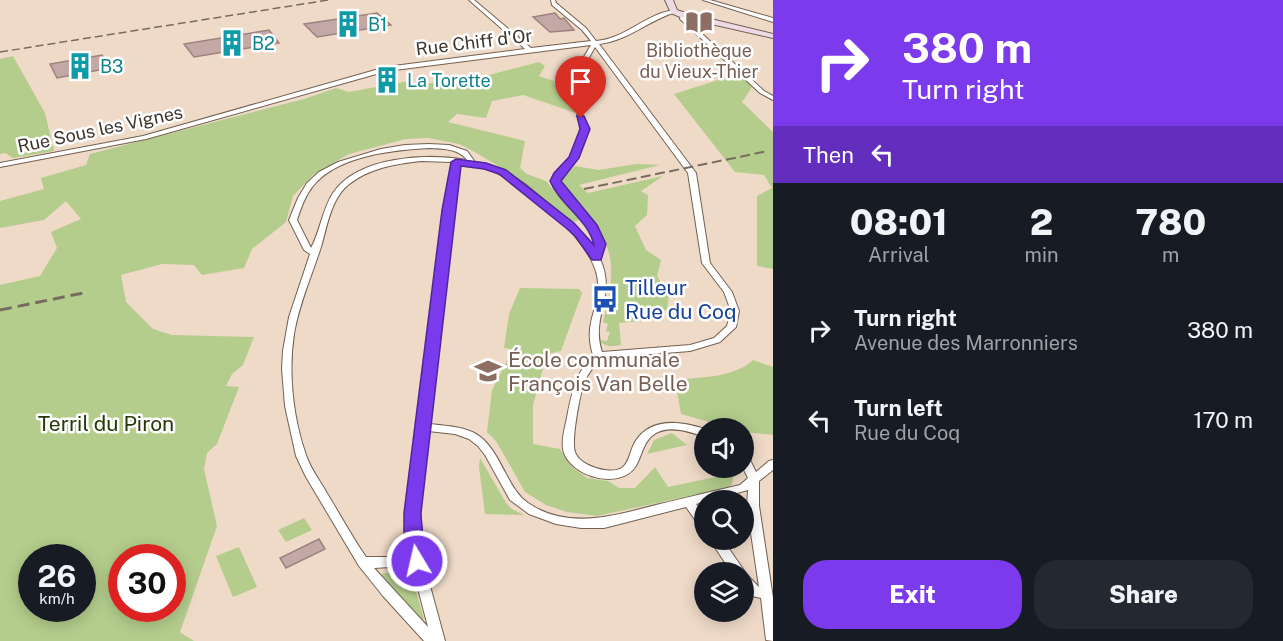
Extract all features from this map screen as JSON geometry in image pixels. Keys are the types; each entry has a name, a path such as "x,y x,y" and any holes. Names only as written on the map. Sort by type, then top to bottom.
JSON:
{"street":[{"path":"471,0 530,50"},
{"path":"553,0 561,11 584,29 596,43 692,172 706,263 728,292 735,310 731,327 717,340 690,348 598,355 581,374 569,442 570,455 580,465 594,472 606,474 623,472 632,464 638,446 648,433 668,425 694,429"},
{"path":"669,0 674,11 684,15 773,36"},
{"path":"705,0 773,20"},
{"name":"Rue Chiff d'Or","path":"275,100 386,69 621,38 650,20 674,11"},
{"path":"684,15 682,18 762,92 773,98"},
{"path":"583,89 579,70 596,43"},
{"name":"Rue Sous les Vignes","path":"0,165 144,138 275,100"},
{"path":"580,115 585,129 574,158 558,175 556,181 559,188 593,228 600,244 596,258"},
{"path":"315,253 308,250 293,220 304,190 328,169 369,153 436,146 465,152 471,157 473,163"},
{"path":"432,641 363,562 302,458 288,410 292,319 334,196 354,177 376,166 401,162 437,160 473,163 502,172 579,234 596,258 604,283 603,296 592,333 592,344 598,355"},
{"path":"438,641 414,549 413,513 448,210 456,162"},
{"path":"423,428 454,430 472,436 485,446 512,495 523,506 553,519 584,525 604,523 743,488 773,464"},
{"path":"754,480 753,506 773,640"},
{"path":"689,503 694,510"},
{"path":"363,562 384,565 399,560 414,549"},
{"path":"754,590 766,594"}],"green space":[{"path":"13,56 45,113 54,151 13,158 5,153 0,154 0,59"},
{"name":"Terril du Piron","path":"539,62 545,66 539,76 554,81 555,85 579,89 576,113 523,95 492,101 486,118 457,114 448,122 525,141 520,168 527,174 546,181 579,220 573,222 505,170 459,144 428,138 406,139 349,154 313,175 293,196 286,222 252,249 244,268 202,275 194,265 162,264 121,275 126,302 153,329 172,335 254,337 243,365 232,374 226,386 239,387 217,444 207,453 204,469 217,526 186,615 186,544 108,544 108,622 183,622 180,632 194,641 0,641 0,285 40,276 57,248 51,232 81,219 66,201 44,220 0,228 0,201 44,189 41,178 86,165 90,154 304,99 336,88 349,92 409,81 414,85 481,77"},
{"path":"740,73 752,87 742,102 773,132 773,269 757,266 757,196 772,188 764,175 735,172 674,94"},
{"path":"636,164 660,165 579,185 588,193 663,176 641,191 648,195 647,215 635,226 646,250 661,260 657,276 669,295 667,309 644,321 619,323 621,345 609,346 598,340 607,341 610,332 606,331 608,324 603,322 611,275 606,244 561,180 575,166 599,170"},
{"path":"520,288 579,289 582,293 561,351 542,355 545,361 533,405 533,444 560,449 571,466 587,478 608,481 619,488 635,488 655,467 668,487 711,478 733,478 732,484 718,490 694,490 694,495 597,516 567,512 546,505 525,492 496,441 487,432 492,390 508,359 510,349 504,348 509,314"},
{"path":"753,360 773,367 773,435 754,433 754,418 695,418 681,414 675,380 727,373"},
{"path":"672,433 687,445 647,454 654,440"},
{"path":"480,458 506,503 524,515 485,514"},
{"path":"304,518 312,530 286,542 278,530"},
{"path":"239,547 257,587 233,597 216,556"},
{"path":"408,565 424,619 420,621 381,574 396,571"}],"building":[{"name":"B1","path":"377,13 391,25 317,37 304,24"},
{"path":"555,13 560,19 564,18 574,30 550,32 533,17"},
{"name":"B2","path":"269,30 279,43 194,57 184,44"},
{"name":"B3","path":"102,55 110,68 57,78 50,64"},
{"path":"319,539 325,549 286,568 280,558"}],"railway":[{"path":"0,52 328,0"},
{"path":"584,189 768,151"},
{"path":"0,310 88,292"}],"place":[{"name":"Bibliothèque du Vieux-Thier","path":"699,22"},
{"name":"B1","path":"348,24"},
{"name":"B2","path":"232,43"},
{"name":"B3","path":"80,66"},
{"name":"La Torette","path":"387,80"},
{"name":"Tilleur Rue du Coq","path":"605,299"},
{"name":"École communale François Van Belle","path":"488,371"}],"route":[{"path":"417,561 412,537 413,513 448,210 456,162 473,163 502,172 570,225 596,258 600,244 593,228 559,188 556,181 558,175 574,158 585,129 581,118"}]}
